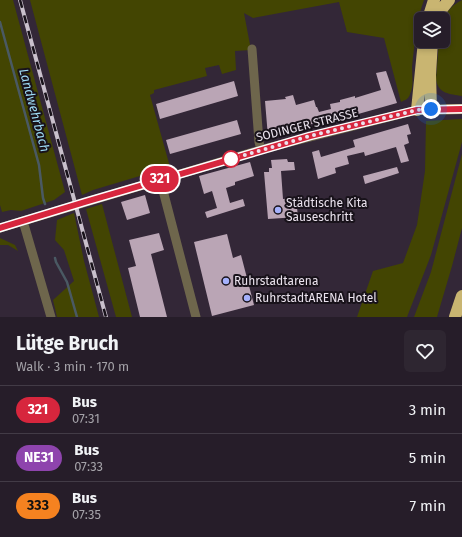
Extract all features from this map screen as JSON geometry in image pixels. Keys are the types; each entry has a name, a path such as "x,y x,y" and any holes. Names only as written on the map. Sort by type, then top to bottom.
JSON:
{"highway":[{"path":"430,12 434,0"},
{"path":"439,12 449,0"},
{"path":"417,110 423,48"},
{"path":"431,109 430,74 432,48"},
{"path":"455,317 462,296"}],"main road":[{"name":"SODINGER STRASSE","path":"417,110 462,109"}],"street":[{"path":"252,49 259,142 261,150"},
{"name":"SODINGER STRASSE","path":"0,228 160,179 310,136 417,110"},
{"path":"160,179 196,317"},
{"path":"24,221 50,317"}],"shaded area":[{"path":"0,0 13,0 65,192 54,200 21,211 11,210 2,212 0,205"},
{"path":"30,0 424,0 420,12 414,12 414,48 412,88 409,97 401,102 384,38 347,32 339,2 253,18 244,13 251,50 235,51 236,70 222,74 219,65 205,68 207,76 154,90 154,93 150,95 170,167 93,190 82,195"},
{"path":"462,0 462,96 445,92 439,88 436,79 438,48 450,48 450,12 448,12 455,4"},
{"path":"462,119 462,142 431,255 407,317 357,317 373,271 403,263 417,225 425,171 426,121"},
{"path":"462,154 462,228 437,317 414,317 431,272"},
{"path":"102,204 132,317 116,317 86,209"},
{"path":"74,213 84,261 99,317 57,317 53,300 74,281 64,250 55,240 57,220"},
{"path":"0,238 15,245 18,251 8,245 0,245"}],"building":[{"path":"386,71 397,103 330,122 329,119 301,127 302,130 271,139 268,137 265,101 286,99 285,97 293,95 296,105 314,100 319,112 331,109 330,104 340,102 340,100 355,96 355,98 381,90 376,73"},
{"path":"234,81 238,96 160,119 156,104"},
{"path":"237,120 241,134 170,154 166,140"},
{"path":"408,124 411,134 407,135 409,143 404,145 409,161 401,163 396,147 365,156 364,152 347,156 349,164 335,168 336,173 318,179 312,152 319,150 321,157 355,147 353,140"},
{"path":"287,159 288,162 294,162 295,170 281,171 283,199 296,198 298,217 268,219 264,172 269,172 269,168 272,168 271,160"},
{"path":"250,162 254,176 235,182 235,185 226,188 230,203 243,199 245,206 207,218 205,212 217,208 212,191 204,194 199,176"},
{"path":"397,167 399,173 365,184 363,176"},
{"path":"145,195 150,213 127,220 121,202"},
{"path":"159,233 164,250 151,254 167,317 140,317 128,268 136,266 129,240"},
{"name":"Ruhrstadtarena","path":"227,234 233,258 241,255 254,305 212,316 194,242"}],"waterway":[{"name":"Landwehrbach","path":"0,22 39,165 45,204"},
{"name":"Landwehrbach","path":"55,258 67,282 77,317"}],"railway":[{"path":"20,0 106,317"}],"bus line":[{"name":"321","path":"0,228 310,136 417,110 462,109"}],"place":[{"name":"Städtische Kita Sauseschritt","path":"278,210"},
{"name":"Ruhrstadtarena","path":"226,281"},
{"name":"RuhrstadtARENA Hotel","path":"247,298"}],"route":[{"path":"231,159 310,136 417,110 431,109"}]}
